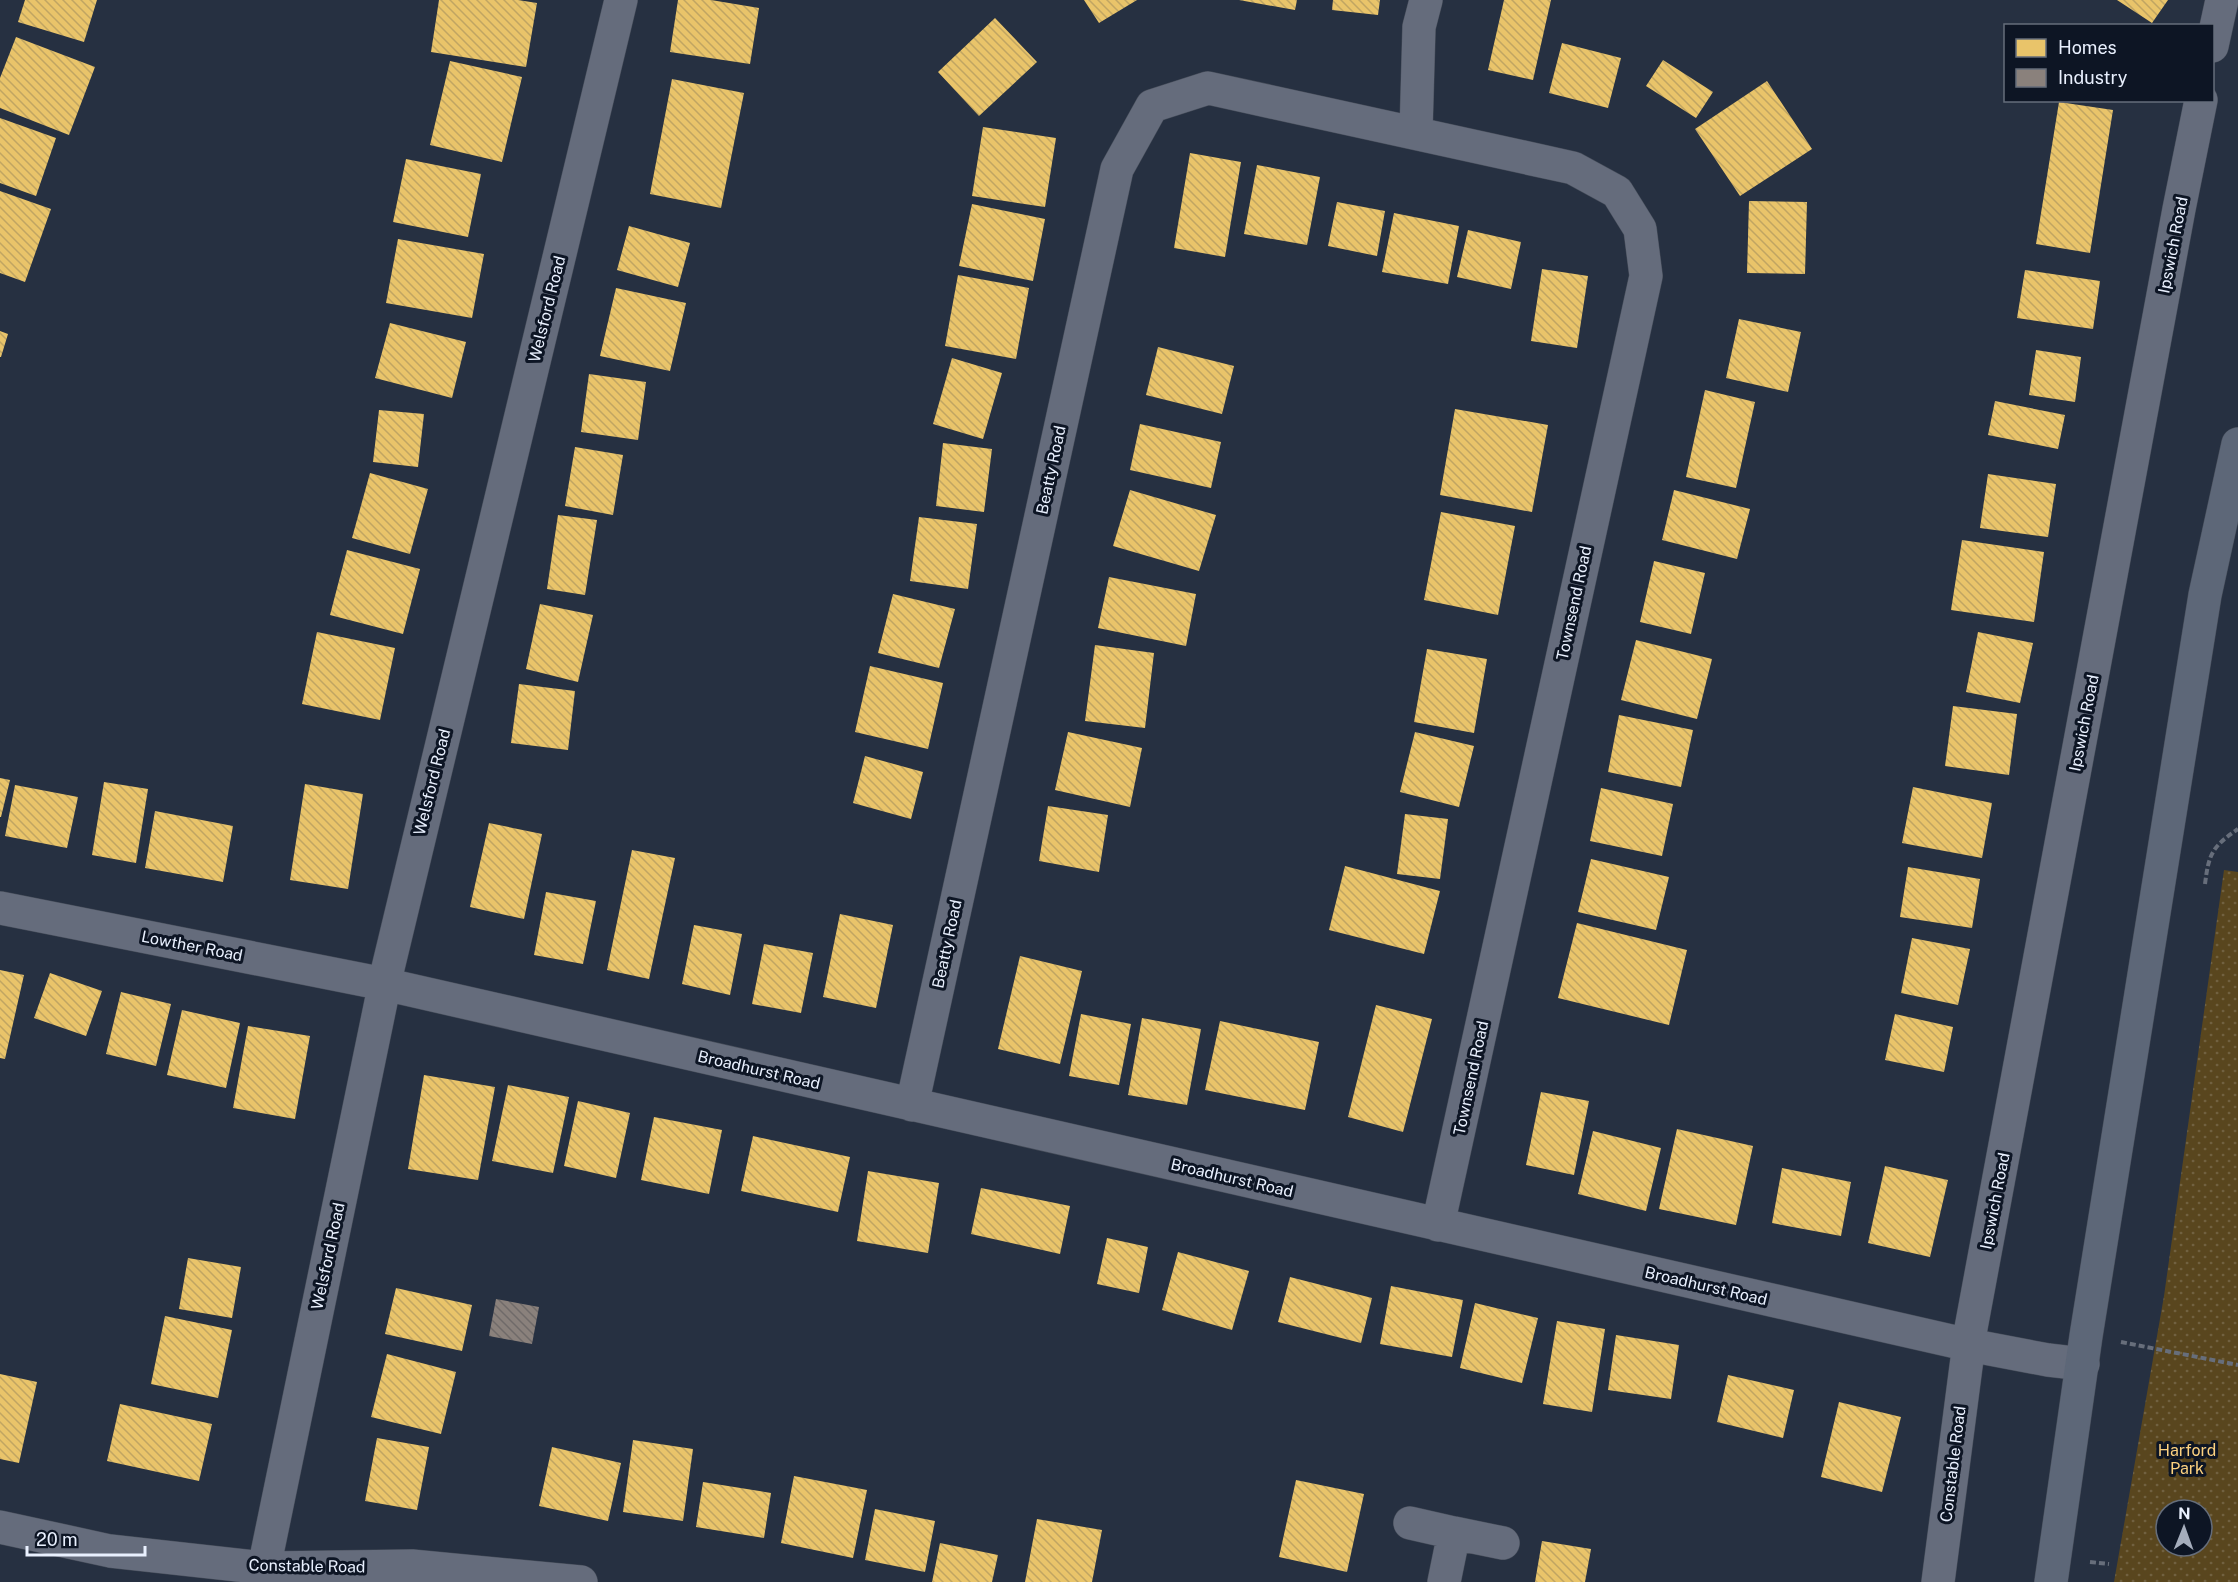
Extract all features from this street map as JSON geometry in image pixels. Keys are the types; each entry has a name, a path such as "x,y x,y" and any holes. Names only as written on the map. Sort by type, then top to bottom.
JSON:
{"highway":[{"path":"2051,1582 2083,1364 2205,595 2238,444"}],"street":[{"name":"Welsford Road","path":"264,1568 384,984 621,0"},
{"path":"1416,132 1419,27 1426,0"},
{"path":"2214,37 2222,0"},
{"name":"Beatty Road","path":"912,1105 1117,169 1152,106 1208,88 1416,132"},
{"name":"Ipswich Road","path":"1969,1346 2201,102"},
{"name":"Townsend Road","path":"1416,132 1573,168 1617,192 1640,229 1646,276 1438,1225"},
{"name":"Lowther Road","path":"0,908 384,984"},
{"name":"Broadhurst Road","path":"384,984 1969,1346 2083,1364"},
{"name":"Constable Road","path":"1938,1582 1969,1346"},
{"path":"1410,1523 1503,1543"},
{"name":"Constable Road","path":"0,1527 110,1551 264,1568 412,1566 581,1582"},
{"path":"1444,1582 1454,1533"}],"path":[{"path":"2205,884 2209,857 2221,841 2238,829"},
{"path":"2144,1347 2238,1365"}],"green space":[{"name":"Harford Park","path":"2224,870 2238,872 2238,1582 2114,1582 2164,1296"}],"building: Homes":[{"path":"25,0 97,0 84,42 18,22"},
{"path":"439,0 518,0 537,3 526,67 431,52"},
{"path":"678,0 711,0 759,8 750,64 670,52"},
{"path":"1084,0 1137,0 1099,23"},
{"path":"1239,0 1297,0 1295,10"},
{"path":"1333,0 1380,0 1378,15 1332,10"},
{"path":"1504,0 1551,0 1533,80 1488,70"},
{"path":"2117,0 2168,0 2152,23"},
{"path":"995,18 1037,62 979,116 938,72"},
{"path":"16,37 95,67 69,135 0,108 0,78"},
{"path":"1562,43 1621,58 1608,108 1549,93"},
{"path":"1663,60 1713,92 1696,118 1646,86"},
{"path":"450,61 522,77 502,162 430,145"},
{"path":"672,79 744,93 721,208 650,194"},
{"path":"1767,81 1812,149 1740,196 1695,129"},
{"path":"2059,102 2113,110 2090,253 2036,244"},
{"path":"0,118 56,138 36,196 0,183"},
{"path":"983,127 1056,138 1045,207 972,196"},
{"path":"1190,153 1241,162 1225,257 1174,248"},
{"path":"406,159 481,174 468,237 393,222"},
{"path":"1257,165 1320,177 1307,245 1244,234"},
{"path":"0,191 51,209 25,282 0,273"},
{"path":"1749,201 1807,202 1805,274 1747,273"},
{"path":"1337,202 1385,211 1377,256 1328,246"},
{"path":"972,204 1045,219 1033,281 959,266"},
{"path":"1394,213 1459,226 1448,284 1382,272"},
{"path":"629,226 690,243 678,287 617,270"},
{"path":"1468,230 1521,242 1511,289 1457,277"},
{"path":"398,239 484,254 472,318 386,303"},
{"path":"1542,269 1588,276 1577,348 1531,341"},
{"path":"2025,270 2100,281 2093,329 2017,318"},
{"path":"958,275 1029,288 1016,359 945,346"},
{"path":"616,288 686,303 670,371 600,356"},
{"path":"1739,319 1801,332 1788,392 1726,378"},
{"path":"390,323 466,342 452,398 375,378"},
{"path":"0,331 8,334 1,357 0,357"},
{"path":"1158,347 1234,366 1222,414 1146,395"},
{"path":"2036,350 2081,357 2075,402 2029,395"},
{"path":"952,358 1002,373 983,439 933,424"},
{"path":"589,374 646,382 638,440 581,432"},
{"path":"1705,390 1755,402 1736,488 1686,477"},
{"path":"1995,401 2065,415 2058,449 1988,435"},
{"path":"1455,409 1548,425 1532,512 1440,495"},
{"path":"379,410 424,414 418,467 373,462"},
{"path":"1140,424 1221,442 1211,488 1130,470"},
{"path":"943,443 992,449 984,512 936,506"},
{"path":"575,447 623,455 613,515 565,506"},
{"path":"370,473 428,489 410,554 352,538"},
{"path":"1988,474 2056,484 2048,537 1980,528"},
{"path":"1130,490 1216,515 1199,571 1113,546"},
{"path":"1674,490 1750,509 1737,559 1662,540"},
{"path":"1441,512 1515,526 1498,615 1424,600"},
{"path":"558,515 597,520 585,595 547,589"},
{"path":"919,517 977,524 968,589 910,581"},
{"path":"1962,540 2044,552 2034,622 1951,610"},
{"path":"347,550 420,569 403,634 330,615"},
{"path":"1654,561 1705,573 1691,634 1640,622"},
{"path":"1109,577 1196,594 1186,646 1098,628"},
{"path":"893,594 955,609 939,668 878,653"},
{"path":"540,604 593,615 578,682 526,669"},
{"path":"317,632 395,648 380,720 302,704"},
{"path":"1978,632 2033,643 2020,703 1966,692"},
{"path":"1636,640 1712,659 1697,719 1621,700"},
{"path":"1095,645 1154,653 1145,728 1085,721"},
{"path":"1427,649 1487,659 1474,733 1414,722"},
{"path":"870,666 943,683 928,749 855,732"},
{"path":"519,684 575,691 568,750 511,743"},
{"path":"1953,706 2017,714 2009,775 1945,766"},
{"path":"1619,715 1693,730 1681,787 1608,772"},
{"path":"1068,732 1142,748 1130,807 1055,790"},
{"path":"1415,732 1474,746 1459,807 1400,792"},
{"path":"865,756 923,772 911,819 853,803"},
{"path":"0,778 10,780 1,817 0,817"},
{"path":"104,782 148,789 136,863 92,855"},
{"path":"305,784 363,794 348,889 290,880"},
{"path":"15,785 78,797 67,848 5,836"},
{"path":"1913,787 1992,803 1982,858 1902,843"},
{"path":"1601,788 1673,804 1662,856 1590,841"},
{"path":"1048,806 1108,815 1099,872 1039,861"},
{"path":"155,811 233,826 223,882 145,868"},
{"path":"1405,814 1448,819 1440,879 1397,874"},
{"path":"489,823 542,834 524,919 470,907"},
{"path":"632,850 675,858 649,979 607,970"},
{"path":"1591,859 1669,877 1656,930 1578,912"},
{"path":"1345,866 1440,891 1424,954 1329,930"},
{"path":"1908,867 1980,879 1972,928 1900,917"},
{"path":"546,892 596,901 583,964 534,955"},
{"path":"840,914 893,925 876,1008 823,997"},
{"path":"1577,923 1687,950 1669,1025 1558,998"},
{"path":"694,925 742,934 730,995 682,984"},
{"path":"1912,938 1970,949 1958,1005 1901,993"},
{"path":"764,944 813,953 801,1013 752,1004"},
{"path":"1020,956 1082,971 1060,1064 998,1049"},
{"path":"0,970 24,975 5,1059 0,1058"},
{"path":"50,973 102,991 86,1036 34,1018"},
{"path":"121,992 171,1004 156,1066 106,1054"},
{"path":"1376,1005 1432,1019 1403,1132 1348,1117"},
{"path":"182,1010 240,1023 226,1088 167,1075"},
{"path":"1081,1014 1131,1024 1119,1085 1069,1076"},
{"path":"1895,1014 1953,1027 1944,1072 1885,1060"},
{"path":"1142,1018 1201,1029 1187,1105 1128,1095"},
{"path":"1220,1021 1319,1042 1305,1110 1205,1090"},
{"path":"248,1026 310,1036 295,1119 233,1108"},
{"path":"424,1075 495,1087 478,1180 408,1169"},
{"path":"508,1085 569,1097 553,1173 492,1161"},
{"path":"1541,1092 1589,1101 1574,1175 1526,1165"},
{"path":"578,1101 630,1113 616,1178 564,1166"},
{"path":"654,1117 722,1130 709,1194 641,1180"},
{"path":"1677,1129 1753,1146 1736,1225 1659,1209"},
{"path":"1593,1131 1661,1148 1646,1211 1578,1194"},
{"path":"753,1136 850,1157 838,1212 741,1191"},
{"path":"1885,1166 1948,1180 1930,1257 1868,1243"},
{"path":"1782,1168 1851,1182 1841,1236 1772,1223"},
{"path":"868,1171 939,1183 928,1253 857,1241"},
{"path":"981,1188 1070,1206 1060,1254 971,1234"},
{"path":"1107,1238 1148,1247 1139,1293 1097,1284"},
{"path":"1178,1252 1249,1271 1232,1330 1162,1310"},
{"path":"188,1258 241,1267 232,1318 179,1309"},
{"path":"1290,1277 1372,1298 1361,1343 1278,1322"},
{"path":"1391,1286 1463,1300 1452,1357 1380,1344"},
{"path":"396,1288 472,1305 462,1351 385,1334"},
{"path":"1475,1303 1538,1318 1522,1383 1460,1368"},
{"path":"165,1316 232,1330 218,1398 151,1384"},
{"path":"1557,1321 1605,1329 1592,1412 1543,1404"},
{"path":"1616,1335 1679,1345 1671,1399 1608,1390"},
{"path":"387,1354 456,1372 441,1434 371,1417"},
{"path":"0,1374 37,1382 19,1463 0,1459"},
{"path":"1728,1375 1794,1390 1783,1438 1717,1422"},
{"path":"1839,1402 1901,1417 1882,1492 1821,1477"},
{"path":"120,1404 212,1424 199,1481 107,1461"},
{"path":"377,1438 429,1447 417,1510 365,1501"},
{"path":"633,1440 693,1449 683,1521 623,1512"},
{"path":"552,1447 621,1463 608,1521 539,1506"},
{"path":"794,1476 867,1490 853,1558 781,1543"},
{"path":"1296,1480 1364,1494 1347,1572 1279,1557"},
{"path":"703,1482 771,1493 764,1538 696,1527"},
{"path":"875,1509 935,1521 925,1572 865,1560"},
{"path":"1037,1519 1102,1530 1092,1582 1025,1582"},
{"path":"1542,1541 1591,1549 1585,1582 1535,1582"},
{"path":"940,1543 998,1555 992,1582 932,1582"}],"building: Industry":[{"path":"496,1299 539,1307 532,1344 489,1336"}]}
